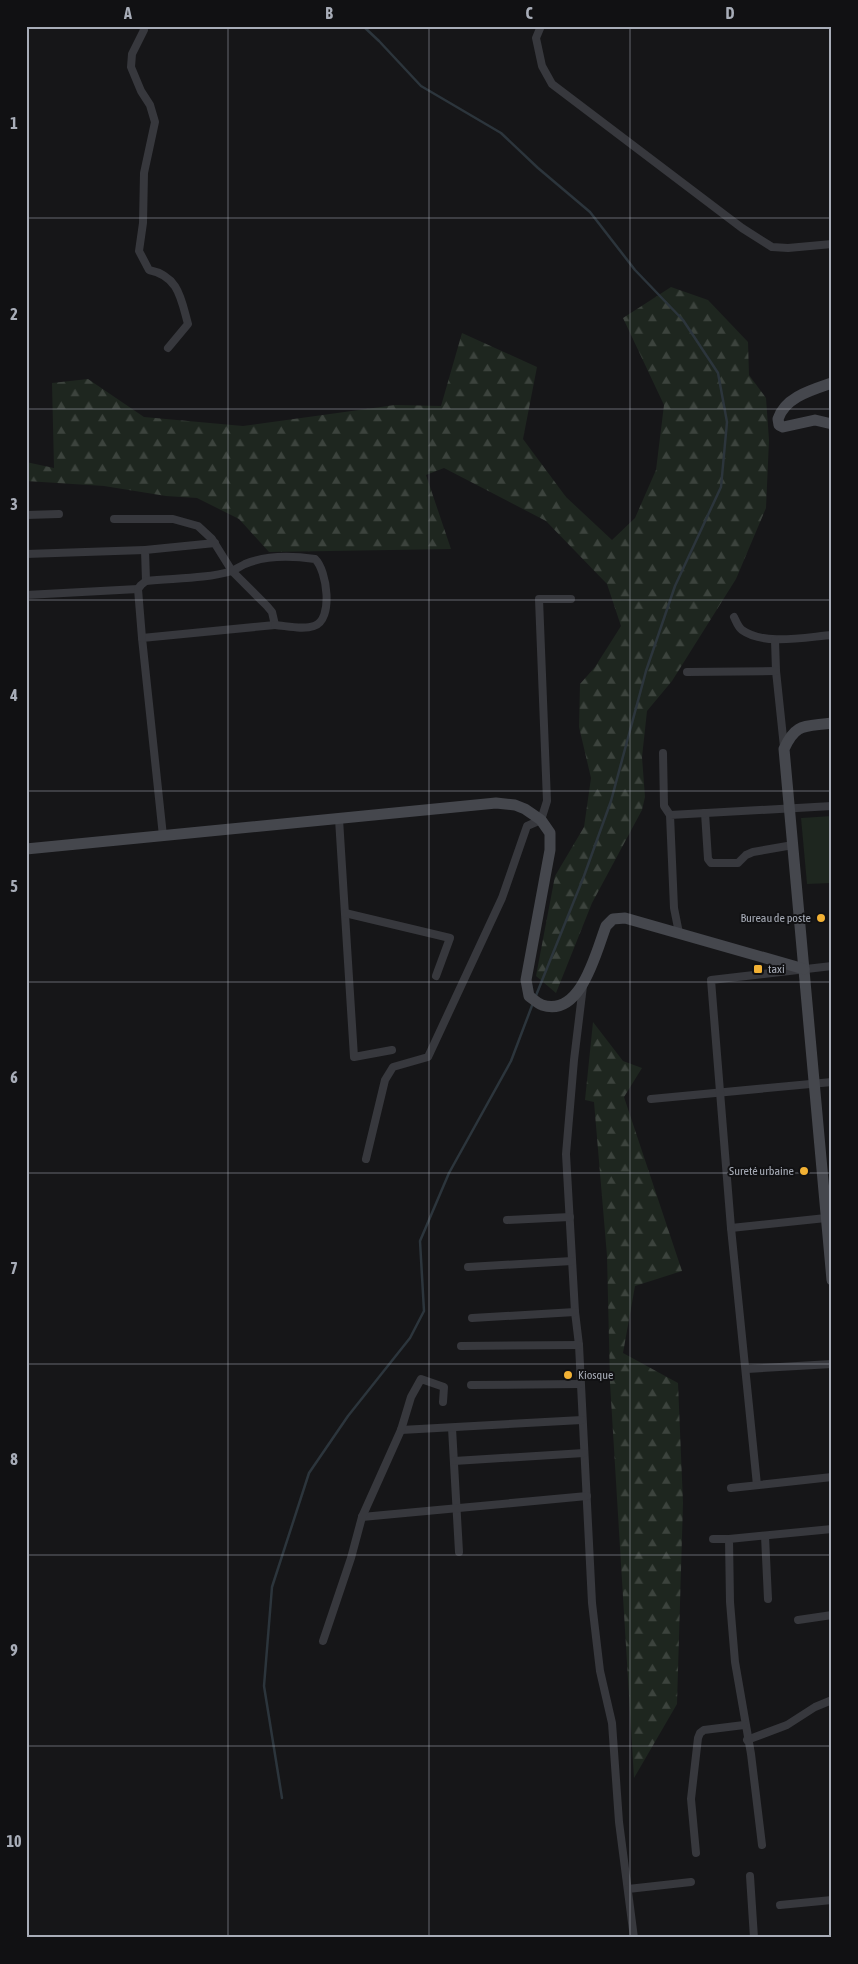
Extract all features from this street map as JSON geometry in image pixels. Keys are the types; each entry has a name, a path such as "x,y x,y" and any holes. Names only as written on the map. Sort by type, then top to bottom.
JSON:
{"street":[{"path":"144,26 144,30 132,54 131,67 141,91 150,105 155,122 144,173 143,223 139,251 149,270 160,272 177,287 188,324 168,348"},
{"path":"541,26 536,38 542,66 552,84 742,228 772,247 788,248 832,244"},
{"path":"832,382 793,399 785,406 778,419 778,422 783,427 815,420 832,424"},
{"path":"26,515 59,514"},
{"path":"114,519 173,520 198,526 215,543 232,570 268,606 272,612 275,625"},
{"path":"26,554 145,550 215,543"},
{"path":"145,550 146,581"},
{"path":"142,638 275,625 315,626 320,623 326,611 323,570 315,559 266,558 232,570 208,575 146,581 138,589 142,638 163,836"},
{"path":"26,595 138,589"},
{"path":"366,1159 385,1080 393,1067 428,1057 502,898 527,826 541,820 547,801 539,599 571,599"},
{"path":"734,616 740,629 754,636 774,640 832,634"},
{"path":"774,640 814,1084 828,1211 832,1280"},
{"path":"688,672 776,670"},
{"path":"784,749 791,734 801,727 832,723"},
{"path":"663,753 664,806 670,815 674,908 679,933"},
{"path":"26,849 496,803 515,805 525,809 541,820 550,832 550,850 526,980 529,996 541,1005 557,1007 571,1001 584,984"},
{"path":"670,815 832,806"},
{"path":"705,813 708,858 711,863 738,863 746,855 753,852 793,845"},
{"path":"339,818 354,1057 392,1050"},
{"path":"345,913 450,938 436,976"},
{"path":"634,1938 619,1822 612,1723 600,1671 592,1603 579,1345 575,1312 566,1154 574,1060 584,984 606,926 613,919 625,918 804,969"},
{"path":"757,1485 731,1228 711,980 832,966"},
{"path":"651,1098 832,1082"},
{"path":"731,1228 828,1211"},
{"path":"507,1220 570,1218"},
{"path":"468,1267 572,1261"},
{"path":"472,1318 575,1312"},
{"path":"461,1346 579,1345"},
{"path":"746,1369 832,1364"},
{"path":"323,1641 351,1558 362,1517 401,1430 411,1397 421,1379 444,1387 443,1402"},
{"path":"471,1384 580,1384"},
{"path":"401,1430 582,1420"},
{"path":"452,1428 459,1552"},
{"path":"454,1461 584,1453"},
{"path":"731,1488 832,1477"},
{"path":"362,1517 587,1496"},
{"path":"712,1539 832,1529"},
{"path":"765,1536 768,1598"},
{"path":"729,1539 731,1630 744,1725 751,1754 762,1846"},
{"path":"798,1620 832,1615"},
{"path":"747,1740 787,1725 815,1707 832,1700"},
{"path":"696,1853 691,1799 698,1738 704,1730 744,1725"},
{"path":"750,1876 754,1938"},
{"path":"628,1889 691,1882"},
{"path":"780,1906 832,1900"}],"green space":[{"path":"671,287 708,300 748,342 749,375 766,398 769,440 766,508 736,579 672,681 647,711 642,757 645,797 642,810 592,903 556,993 536,976 555,876 584,827 591,778 579,727 580,684 595,667 621,626 607,584 546,521 444,468 426,475 451,549 269,552 239,519 197,498 166,496 104,486 26,481 26,462 54,468 52,383 88,379 144,417 243,426 395,405 441,406 462,333 537,367 523,439 566,497 612,540 635,518 656,470 664,405 623,318"},
{"path":"832,816 832,883 807,884 801,818"},
{"path":"593,1022 623,1061 642,1068 624,1097 682,1271 635,1286 623,1353 678,1383 683,1503 677,1704 634,1778 610,1383 607,1256 594,1102 585,1100"}],"waterway":[{"path":"363,26 421,86 501,133 538,168 590,212 635,270 683,320 718,373 727,422 721,487 675,586 646,671 611,801 584,876 535,998"},
{"path":"282,1798 264,1686 272,1587 309,1473 348,1416 410,1338 424,1311 420,1241 449,1173 511,1061 533,1003"}],"place":[{"name":"Bureau de poste","path":"821,918"},
{"name":"taxi","path":"758,969"},
{"name":"Sureté urbaine","path":"804,1171"},
{"name":"Kiosque","path":"568,1375"}]}
